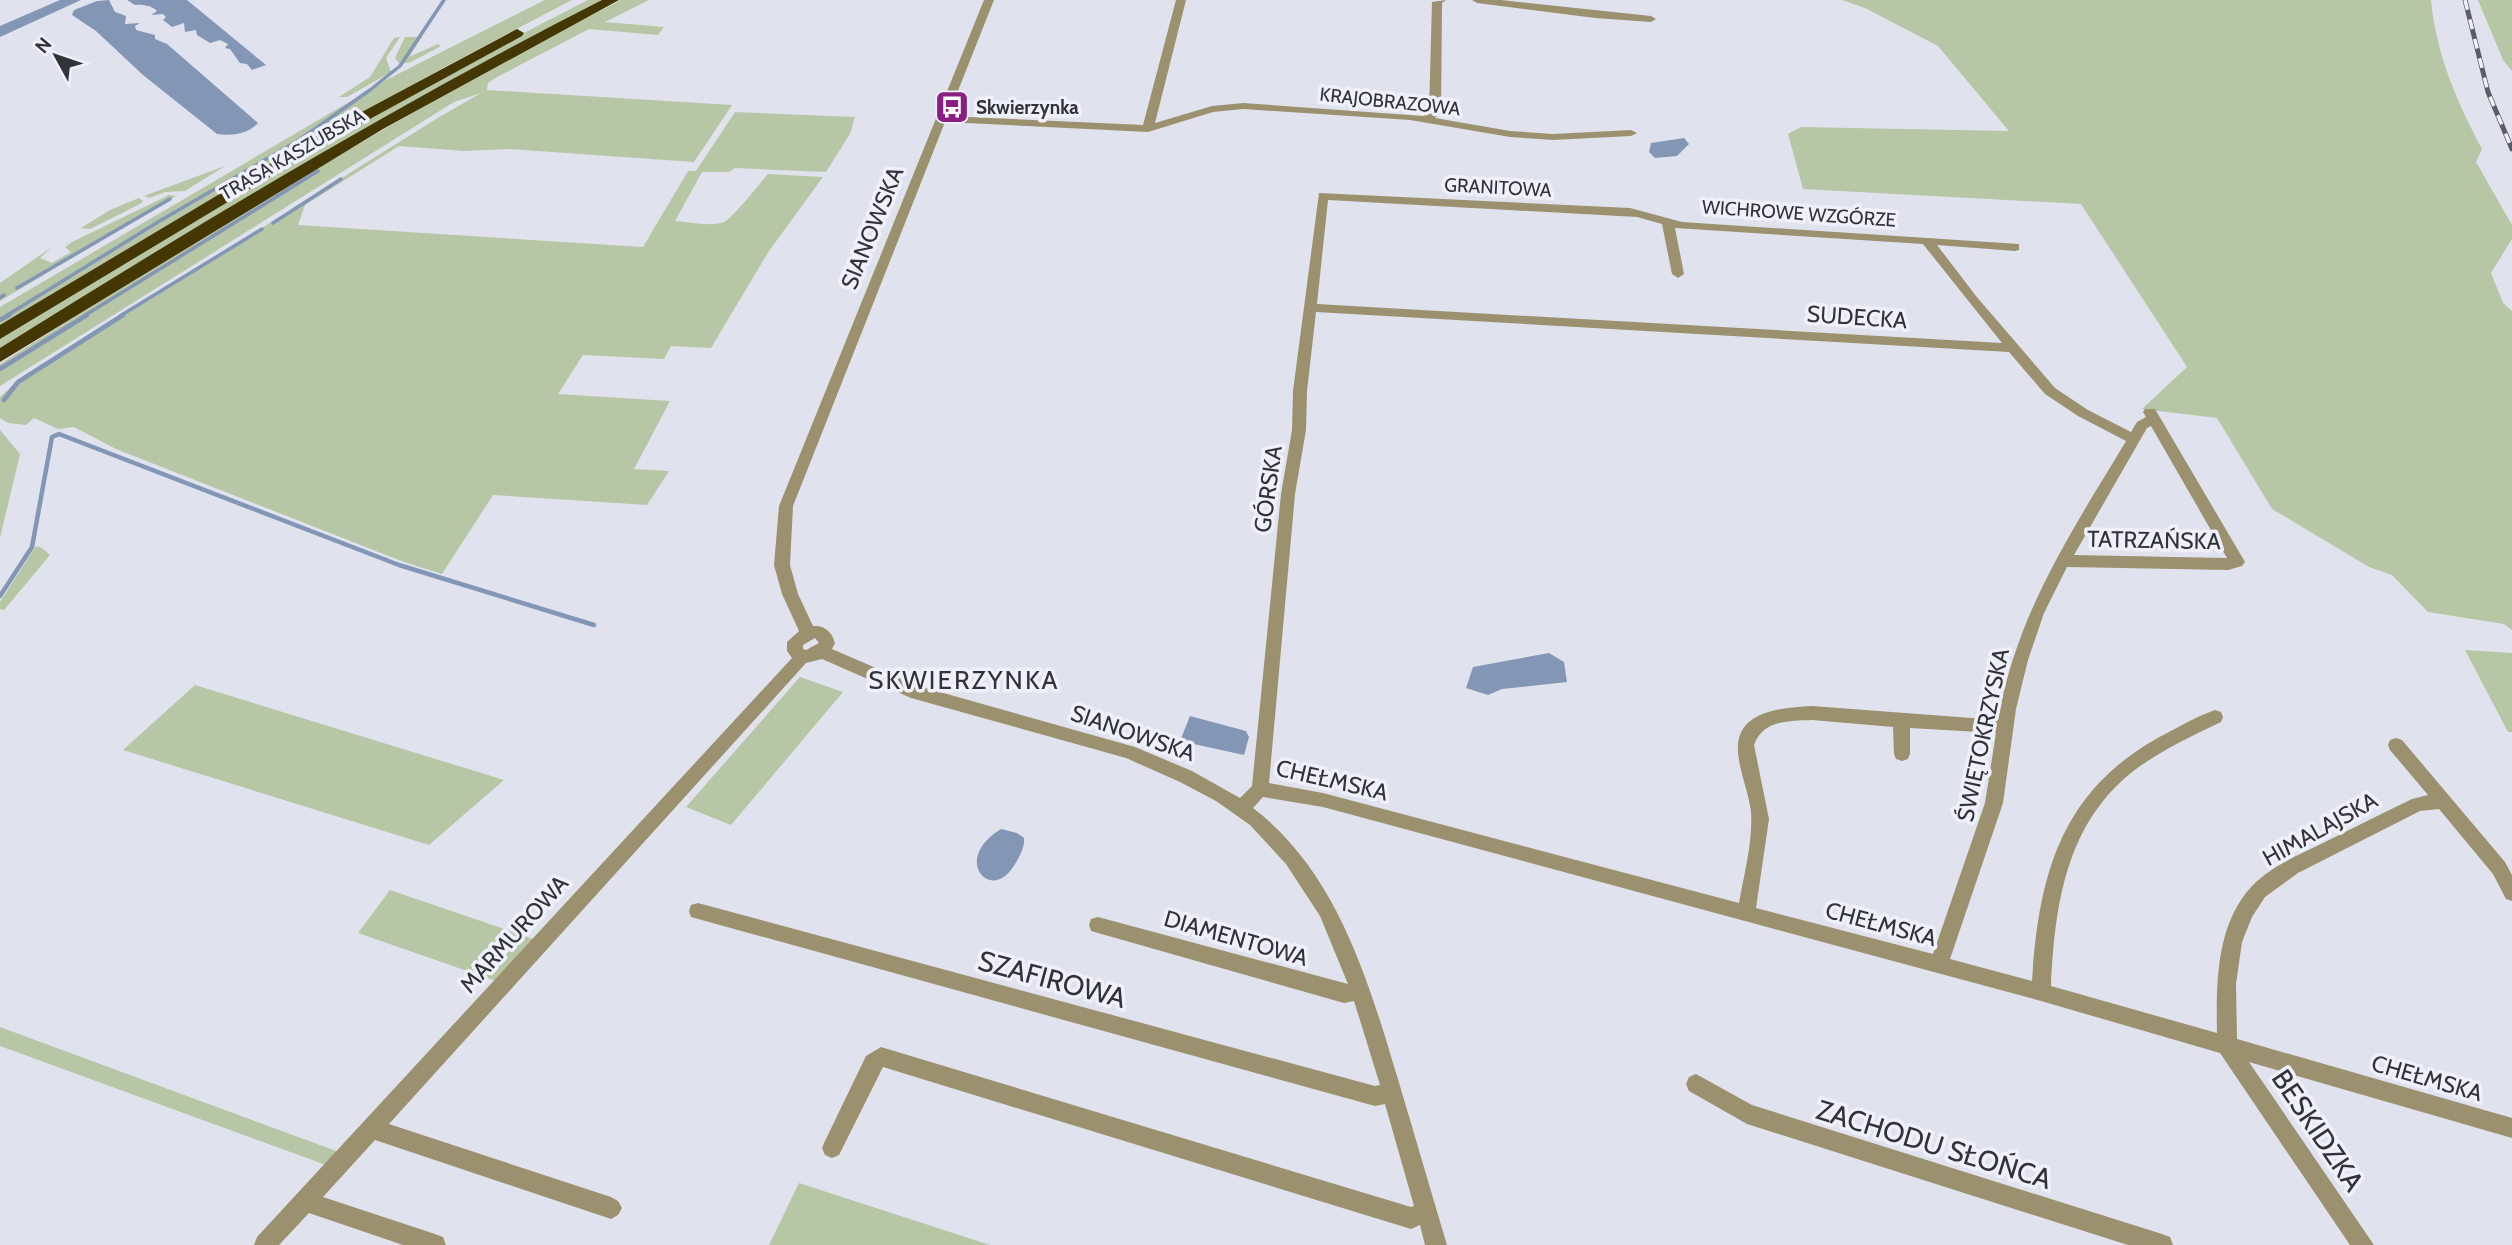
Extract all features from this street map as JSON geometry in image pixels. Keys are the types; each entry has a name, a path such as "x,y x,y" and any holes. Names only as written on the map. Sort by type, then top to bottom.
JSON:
{"highway":[{"name":"TRASA KASZUBSKA","path":"0,333 307,147 581,0"},
{"name":"TRASA KASZUBSKA","path":"0,356 194,234 336,149 511,52 612,0"}],"street":[{"name":"SIANOWSKA","path":"808,633 790,594 782,565 786,506 989,0"},
{"path":"943,119 1148,129 1181,0"},
{"path":"1426,119 1435,113 1437,2 1441,0"},
{"path":"1477,0 1595,15 1651,19"},
{"name":"KRAJOBRAZOWA","path":"1148,129 1212,109 1243,106 1426,119 1510,134 1553,137 1632,134"},
{"name":"GRANITOWA","path":"1323,196 1630,212 1652,215 1668,223"},
{"name":"GÓRSKA","path":"1260,789 1288,494 1299,430 1323,196"},
{"path":"1668,223 1678,274"},
{"name":"WICHROWE WZGÓRZE","path":"1668,223 2015,247"},
{"name":"WICHROWE WZGÓRZE","path":"1927,241 1971,299 2050,391 2083,413 2134,439"},
{"name":"SUDECKA","path":"1310,308 2014,348"},
{"name":"ŚWIĘTOKRZYSKA","path":"1939,965 1958,901 1981,848 1995,803 2019,662 2037,610 2142,425 2152,415"},
{"name":"TATRZAŃSKA","path":"2064,561 2237,562 2152,415"},
{"path":"808,633 825,636 827,643 823,652 812,657 802,657 795,651 795,642 808,633"},
{"name":"SIANOWSKA","path":"823,652 911,691 1129,752 1165,766 1198,781 1241,809 1270,833 1300,866 1324,905 1347,952 1392,1092 1436,1245"},
{"name":"MARMUROWA","path":"265,1245 802,657"},
{"path":"1746,915 1760,818 1746,745 1749,732 1758,720 1780,714 1811,713 2006,727"},
{"path":"2041,992 2044,927 2053,883 2066,841 2089,804 2119,773 2161,744 2214,717"},
{"path":"1900,721 1902,754"},
{"path":"2396,745 2498,868 2512,892"},
{"name":"CHEŁMSKA","path":"1241,809 1260,789 1323,800 2041,992 2512,1128"},
{"name":"HIMALAJSKA","path":"2227,1046 2226,985 2233,942 2245,912 2259,891 2305,860 2418,804 2440,801"},
{"name":"SZAFIROWA","path":"698,911 1375,1096 1392,1092"},
{"name":"DIAMENTOWA","path":"1098,925 1344,994 1361,991"},
{"name":"BESKIDZKA","path":"2227,1046 2363,1245"},
{"path":"832,1148 873,1063 881,1057 1411,1218 1427,1212"},
{"name":"ZACHODU SŁOŃCA","path":"1696,1084 1747,1114 2162,1245"},
{"path":"371,1128 611,1208"},
{"path":"305,1201 435,1245"}],"green space":[{"path":"545,0 572,0 426,77 283,158 0,326 0,307 390,78"},
{"path":"588,0 605,0 498,56 0,351 0,338 218,206 438,79"},
{"path":"621,0 649,0 605,22 664,27 658,35 589,29 497,77 488,83 487,90 732,105 694,162 509,149 464,151 399,146 305,205 298,225 643,247 688,171 696,171 735,112 855,117 850,134 826,172 735,168 729,172 702,172 675,221 706,224 728,220 768,174 823,177 769,251 711,348 671,346 664,359 583,355 558,394 670,401 634,469 669,471 647,505 493,495 442,574 404,562 116,449 74,427 58,429 34,418 26,425 8,423 0,418 0,397 18,380 481,93 454,102 0,386 0,364 384,129"},
{"path":"1842,0 2431,0 2449,77 2482,149 2476,162 2512,225 2512,239 2491,273 2503,303 2512,311 2512,630 2504,624 2428,612 2392,575 2369,567 2272,509 2217,418 2142,409 2187,367 2081,204 1803,189 1788,134 1801,127 2009,131 1938,46 1865,8"},
{"path":"2478,0 2512,0 2512,71 2503,60"},
{"path":"400,37 386,58 391,72 347,97 339,97 370,77 394,38"},
{"path":"405,37 422,37 409,57 438,44 441,46 411,62 400,64 395,58"},
{"path":"225,166 185,191 165,192 150,198 144,196"},
{"path":"169,195 176,196 0,301 0,283 52,247 40,258 52,263 71,252 65,247 72,242"},
{"path":"139,198 143,201 140,204 90,229 81,228 110,210"},
{"path":"0,430 20,454 0,538"},
{"path":"36,546 50,555 4,610 0,609 0,602"},
{"path":"2465,650 2512,653 2512,732 2508,732"},
{"path":"800,677 843,692 731,825 686,807"},
{"path":"195,685 504,780 429,845 123,750"},
{"path":"390,890 536,940 496,981 358,933"},
{"path":"0,1027 339,1152 326,1165 0,1046"},
{"path":"799,1183 990,1245 769,1245"}],"water":[{"path":"109,0 115,12 126,16 125,24 140,23 135,26 136,30 155,35 155,39 167,44 258,123 239,133 217,134 143,75 96,31 72,15 74,10 97,1"},
{"path":"127,0 187,0 266,65 252,70 247,64 240,63 230,49 225,48 228,44 220,40 210,43 197,35 196,30 185,32 184,23 172,27 163,20 166,17 163,14 151,15 157,11 153,8 135,5"},
{"path":"1684,138 1689,144 1677,156 1655,158 1649,152 1651,143"},
{"path":"1549,653 1564,662 1567,682 1502,689 1488,695 1466,688 1473,667"},
{"path":"1190,716 1246,731 1249,737 1244,755 1180,741"},
{"path":"1001,829 1017,833 1024,838 1023,848 1006,876 996,880 987,879 980,874 977,865 978,853 986,841"}],"waterway":[{"path":"0,32 73,0"},
{"path":"6,316 158,222 299,140 370,90 400,66 444,0"},
{"path":"84,316 318,171"},
{"path":"273,223 341,179"},
{"path":"17,288 170,199"},
{"path":"120,316 262,229"},
{"path":"0,298 4,295"},
{"path":"0,320 9,315"},
{"path":"0,369 87,315"},
{"path":"4,400 18,382 123,315"},
{"path":"0,596 32,547 52,437 59,434 399,565 594,625"}],"railway":[{"path":"2465,0 2488,92 2512,149"}],"place":[{"name":"Skwierzynka","path":"952,107"}],"district":[{"name":"SKWIERZYNKA","path":"964,680"}]}
